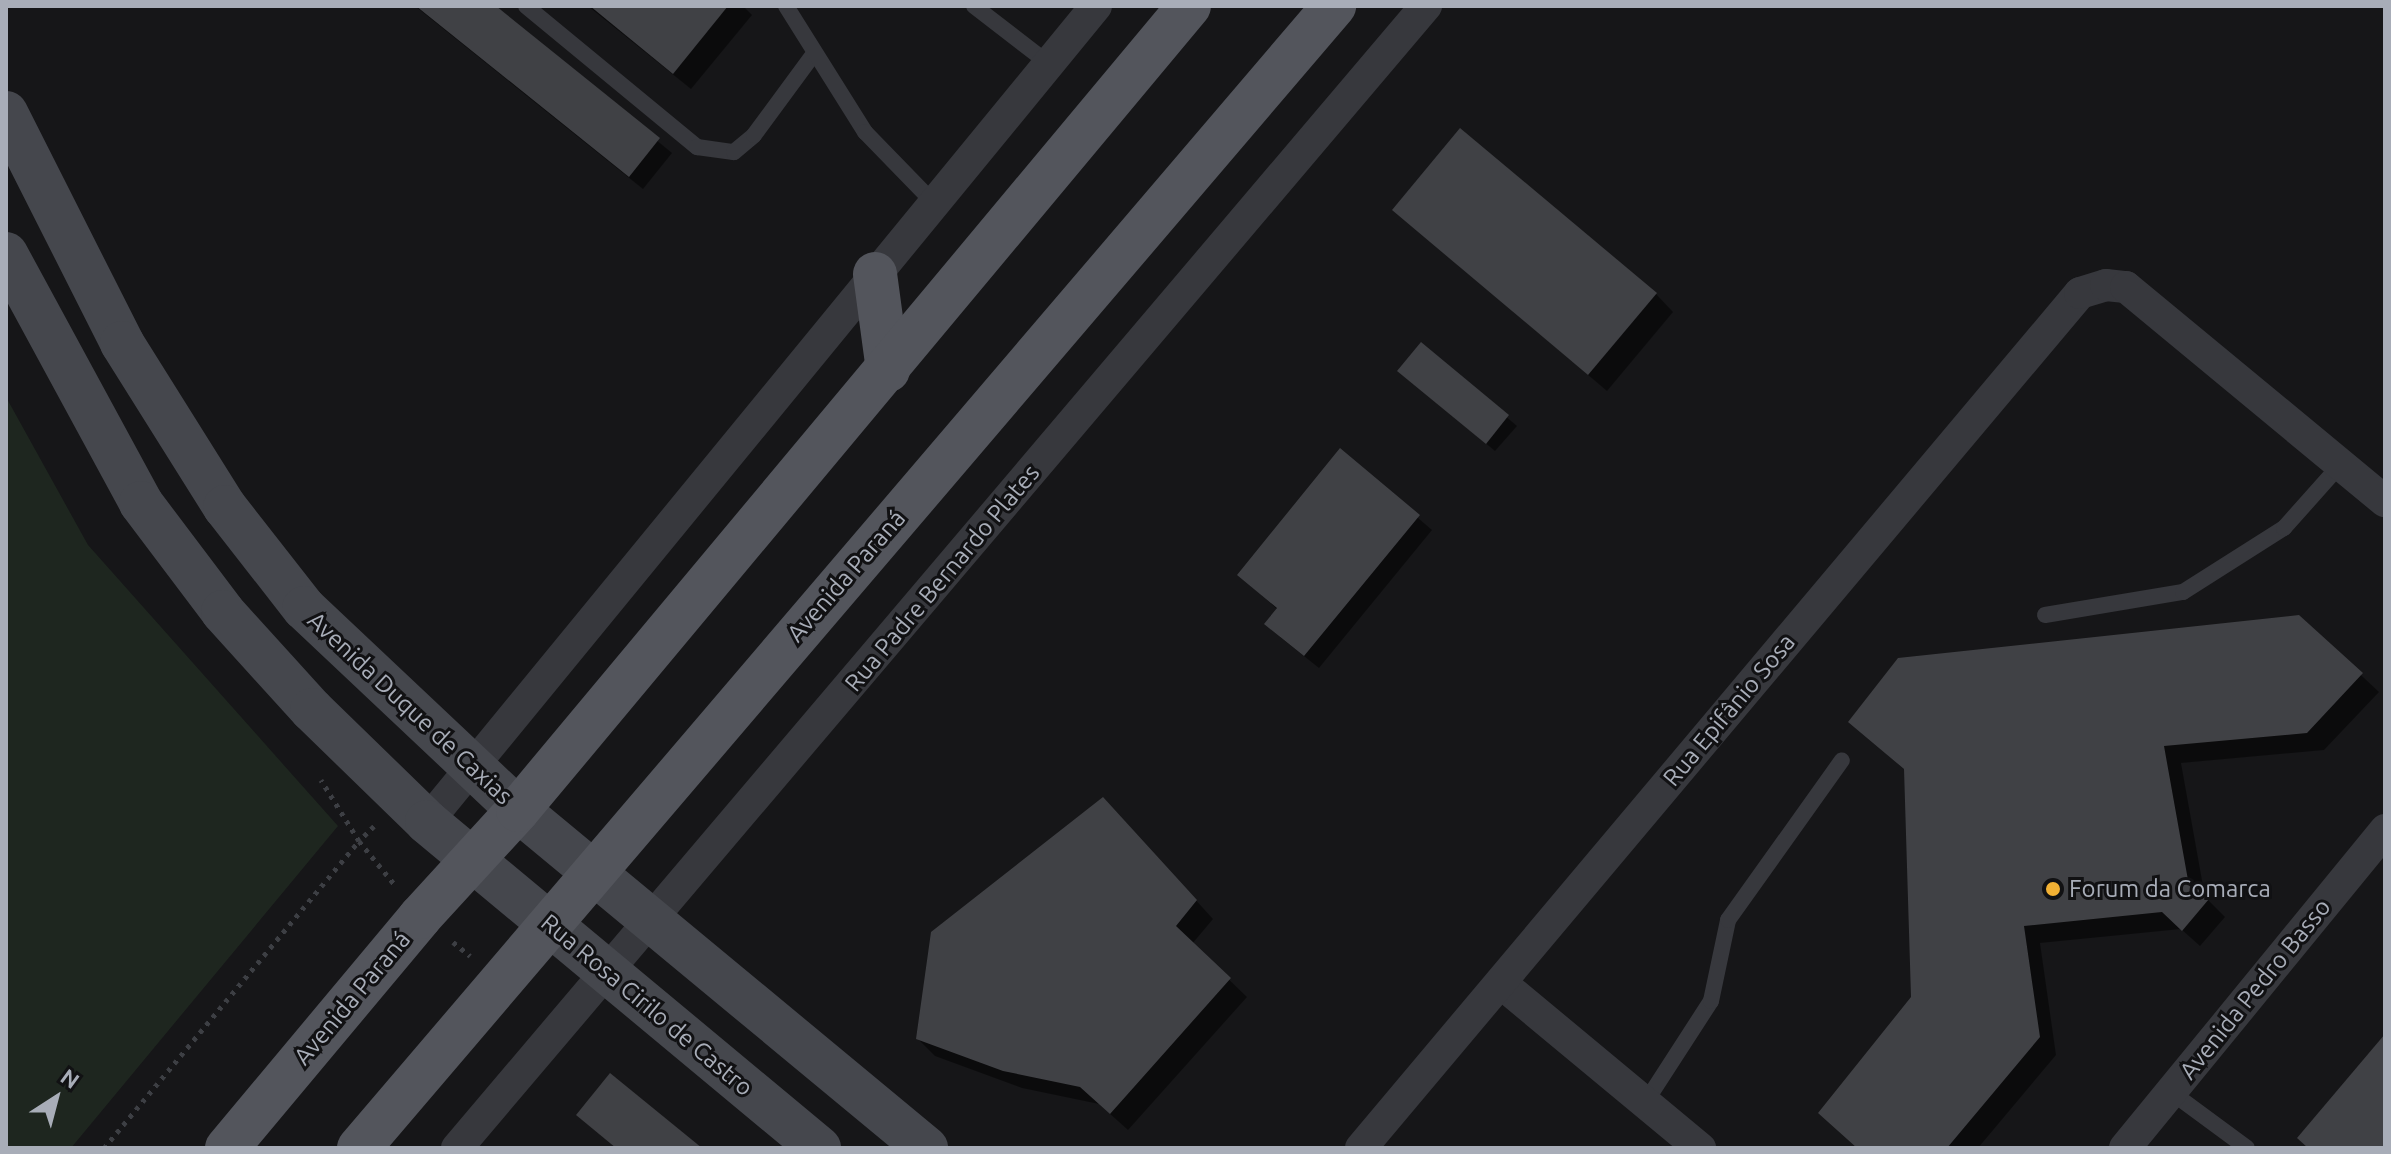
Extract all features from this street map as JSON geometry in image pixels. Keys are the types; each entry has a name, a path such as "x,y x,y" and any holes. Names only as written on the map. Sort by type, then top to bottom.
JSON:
{"main road":[{"name":"Avenida Paraná","path":"227,1148 420,917 474,863 1189,6"},
{"name":"Avenida Paraná","path":"359,1148 1334,6"},
{"name":"Avenida Duque de Caxias","path":"6,113 122,343 225,507 304,608 518,810 926,1148"},
{"path":"6,254 141,503 223,612 312,710 427,822 474,863"},
{"path":"875,274 888,370"},
{"name":"Rua Rosa Cirilo de Castro","path":"474,863 819,1148"}],"street":[{"path":"427,822 473,770 1096,6"},
{"name":"Rua Padre Bernardo Plates","path":"457,1148 1426,6"},
{"name":"Rua Epifânio Sosa","path":"1361,1148 2080,293 2106,285 2126,287 2341,464"},
{"path":"2341,464 2385,501"},
{"name":"Avenida Pedro Basso","path":"2125,1148 2385,830"},
{"path":"1501,983 1700,1148"}],"lane":[{"path":"526,6 697,147 734,152 754,135 813,55"},
{"path":"786,6 813,55 865,132 934,203"},
{"path":"974,6 1048,63"},
{"path":"2045,615 2183,592 2284,528 2341,464"},
{"path":"1645,1103 1711,1001 1728,920 1842,760"},
{"path":"2171,1092 2247,1148"}],"path":[{"path":"104,1148 359,841"}],"shaded area":[{"path":"6,397 88,545 338,826 71,1148 6,1148"}],"building":[{"path":"416,6 496,6 660,138 629,177"},
{"path":"590,6 728,6 673,74"},
{"path":"1460,128 1657,293 1588,375 1392,210"},
{"path":"1421,342 1509,415 1486,444 1397,371"},
{"path":"1340,448 1420,515 1304,656 1264,624 1277,608 1237,575"},
{"name":"Forum da Comarca","path":"2299,615 2363,673 2307,733 2164,746 2188,880 2209,899 2182,931 2162,912 2024,926 2040,1037 1947,1148 1857,1148 1818,1113 1911,997 1904,769 1848,722 1898,658"},
{"path":"1103,797 1197,900 1176,926 1231,978 1110,1114 1080,1087 1003,1071 916,1039 931,932"},
{"path":"2385,1034 2385,1148 2308,1148 2297,1138"},
{"path":"610,1073 702,1148 616,1148 576,1115"}],"place":[{"name":"Forum da Comarca","path":"2053,889"}]}
